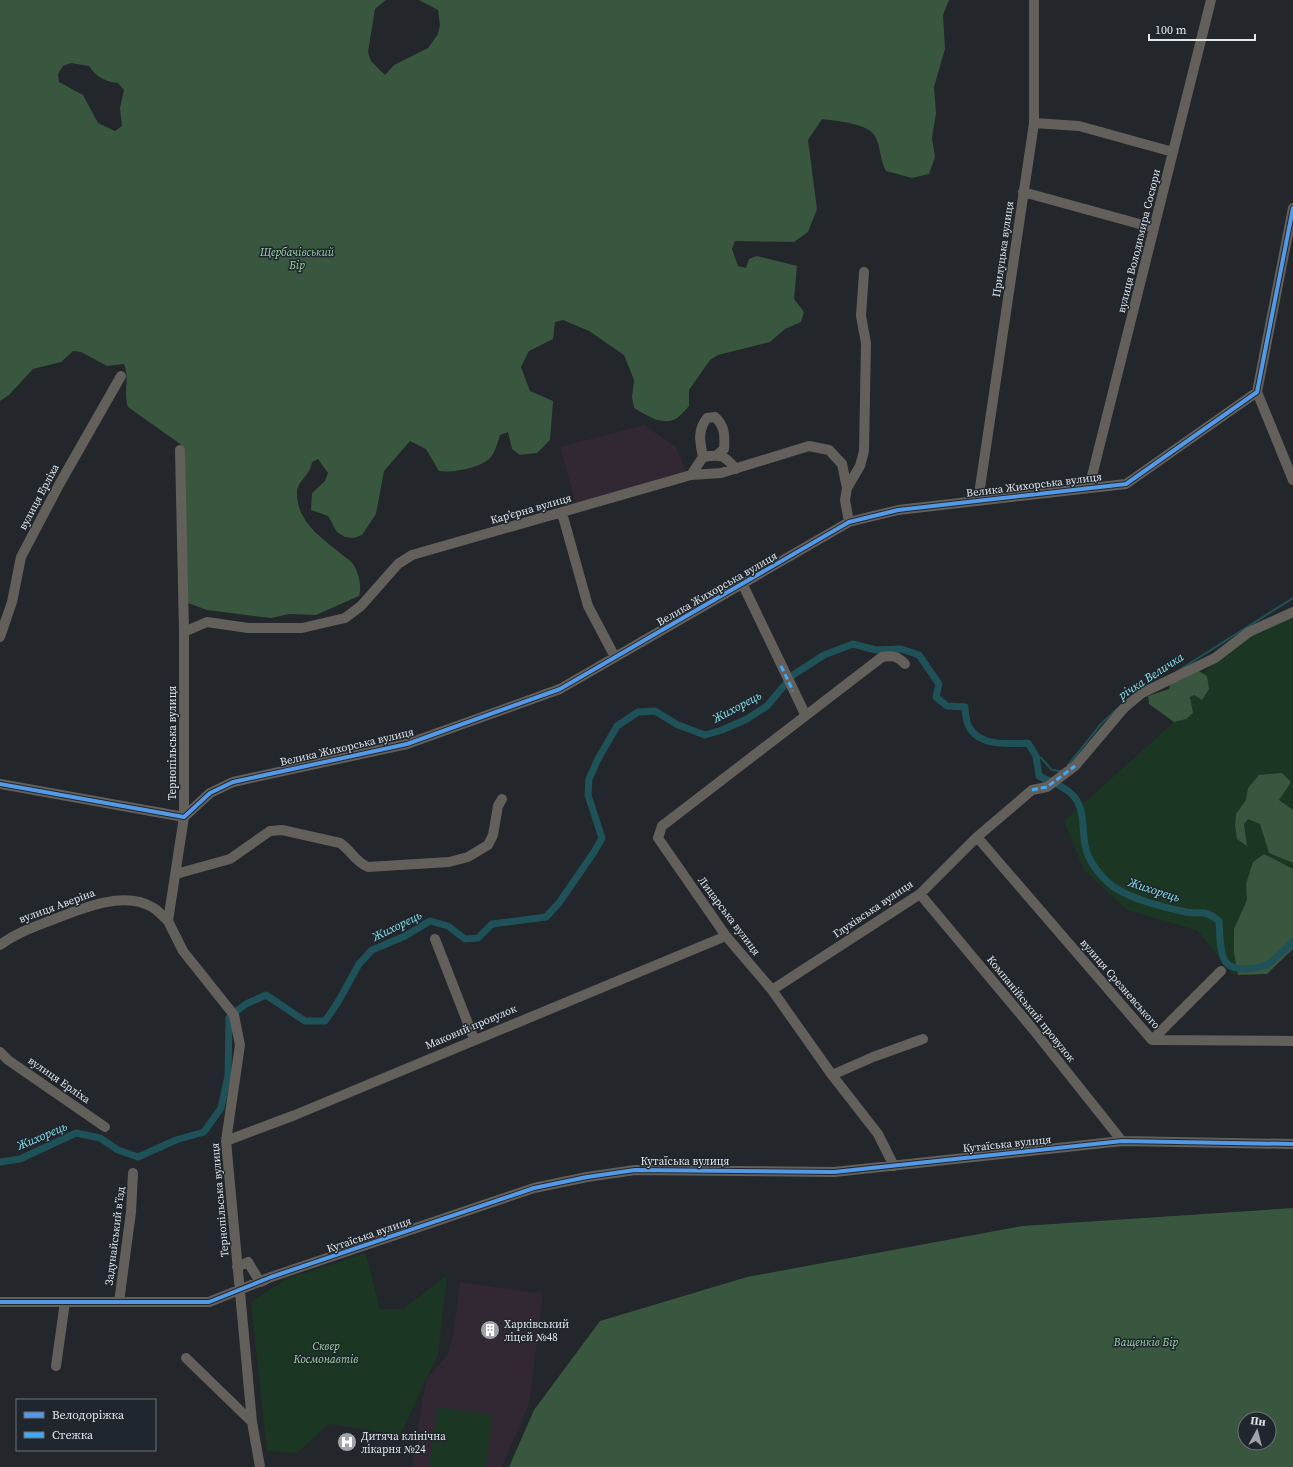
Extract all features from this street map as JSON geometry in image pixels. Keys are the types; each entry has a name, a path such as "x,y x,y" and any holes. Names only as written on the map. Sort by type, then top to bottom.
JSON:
{"street":[{"name":"Прилуцька вулиця","path":"978,501 1034,123 1034,0"},
{"name":"вулиця Володимира Сосюри","path":"1090,488 1211,0"},
{"path":"1034,123 1079,126 1173,152"},
{"path":"1023,192 1154,228"},
{"path":"1293,208 1289,245 1257,392 1293,480"},
{"path":"847,488 860,466 864,451 866,343 861,316 864,272"},
{"name":"вулиця Ерліха","path":"0,637 12,602 21,557 60,483 121,376"},
{"name":"Велика Жихорська вулиця","path":"184,817 210,793 233,782 407,744 560,689 743,585 849,522 898,510 1126,484 1257,392"},
{"path":"691,475 703,457 699,435 702,424 707,418 715,417 722,423 725,435 724,449 717,455"},
{"name":"Кар’єрна вулиця","path":"184,632 207,622 248,628 302,628 345,618 361,606 398,564 412,555 691,475 721,473 809,446 828,450 842,464 847,488 845,500 849,522"},
{"name":"Тернопільська вулиця","path":"180,450 184,632 184,817 168,921 183,951 234,1015 240,1045 226,1141 252,1422 260,1467"},
{"path":"703,457 717,455 725,457 736,469"},
{"path":"562,513 588,606 615,657"},
{"path":"743,585 805,714"},
{"name":"Глухівська вулиця","path":"772,990 920,894 977,837 1032,790 1047,787 1075,766 1124,708 1142,693 1215,658 1249,632 1293,612"},
{"name":"Лицарська вулиця","path":"894,1166 878,1134 832,1075 772,990 726,936 658,838 662,826 805,714 882,657 892,655 900,659 905,664"},
{"path":"0,784 21,786 184,817"},
{"path":"176,874 230,859 270,831 282,830 340,843 348,848 358,863 368,866 449,862 468,857 488,845 493,835 498,806 502,799"},
{"name":"вулиця Срезневського","path":"977,837 1152,1040 1293,1041"},
{"name":"Компанійський провулок","path":"920,894 1032,1028 1122,1141"},
{"name":"вулиця Аверіна","path":"0,945 11,937 84,907 109,901 135,902 152,907 168,921"},
{"name":"Маковий провулок","path":"226,1141 295,1115 474,1039 726,936"},
{"path":"434,939 474,1039"},
{"path":"1152,1040 1221,972"},
{"path":"832,1075 923,1039"},
{"name":"вулиця Ерліха","path":"0,1052 105,1127"},
{"name":"Кутаїська вулиця","path":"0,1302 209,1302 267,1279 534,1188 587,1177 635,1170 834,1172 1122,1141 1293,1144"},
{"name":"Задунайський в’їзд","path":"119,1302 131,1212 133,1174"},
{"path":"237,1267 248,1262 260,1282 267,1279"},
{"path":"56,1366 65,1302"},
{"path":"186,1358 252,1422"}],"shaded area":[{"path":"644,425 676,447 687,473 576,504 560,447"},
{"path":"460,1282 543,1294 529,1404 502,1467 412,1467 426,1379 447,1356 453,1336"}],"green space":[{"name":"Щербачівський Бір","path":"0,0 386,0 375,9 368,52 371,61 385,75 394,65 428,48 438,34 440,25 438,10 419,0 949,0 943,15 945,49 934,87 936,113 932,138 935,157 929,174 912,178 886,171 878,142 873,133 860,126 822,119 808,140 817,209 808,232 794,242 735,241 732,249 738,266 746,268 749,259 757,256 797,266 794,299 804,312 801,322 785,329 770,342 718,355 710,360 689,390 689,406 677,418 660,421 634,408 632,397 634,380 624,355 589,331 563,320 555,322 553,339 529,351 521,367 530,391 553,401 550,440 537,453 520,455 512,449 508,432 500,435 493,453 486,462 466,469 445,471 439,471 426,449 410,441 384,471 376,514 362,535 354,538 345,537 337,532 328,516 311,510 312,493 325,481 328,473 318,459 312,462 309,471 299,484 297,492 300,511 310,527 317,534 353,564 360,584 359,596 316,615 289,614 271,618 207,610 188,603 183,446 128,407 126,396 126,369 124,364 107,366 81,352 73,351 61,362 33,369 9,395 0,401","holes":["71,63 89,66 98,76 105,80 118,83 124,90 120,108 122,126 115,131 98,123 83,95 59,82 58,74 63,66"]},
{"path":"1293,613 1293,933 1233,975 1197,930 1127,910 1084,870 1064,821 1174,722 1192,685 1219,657 1249,632"},
{"path":"1197,670 1207,676 1209,689 1202,700 1194,695 1190,697 1193,713 1186,719 1174,722 1149,704 1148,696 1169,689 1171,681"},
{"path":"1282,773 1291,782 1279,800 1293,810 1293,863 1269,853 1260,824 1248,819 1244,824 1247,846 1237,839 1235,826 1236,814 1246,800 1248,788 1259,775"},
{"path":"1264,854 1293,869 1293,949 1267,974 1238,975 1234,952 1234,929 1247,900 1246,884 1253,862"},
{"name":"Ващенків Бір","path":"1293,1208 1293,1467 509,1467 534,1410 600,1321 747,1277 1022,1226"},
{"name":"Сквер Космонавтів","path":"366,1253 380,1309 403,1309 447,1275 438,1355 400,1435 329,1424 297,1453 267,1451 251,1302 286,1279"},
{"path":"438,1407 493,1415 486,1467 429,1467"}],"waterway":[{"name":"річка Величка","path":"1176,672 1293,598"},
{"name":"Жихорець","path":"238,1010 246,1004 266,995 305,1021 325,1021 338,1002 359,964 372,950 405,936 430,921 448,926 465,939 478,938 492,924 546,917 559,903 602,838 588,795 589,779 598,759 617,726 638,712 655,711 678,725 705,735 722,730 747,719 767,706 793,675 824,655 853,644 876,650 901,649 919,655 939,684 936,697 947,706 965,707 967,722 971,730 977,736 993,742 1011,744 1028,743 1036,756 1039,776 1068,791 1078,803 1082,815 1084,839 1089,857 1104,879 1114,887 1139,899 1192,913 1206,913 1219,921 1220,941 1223,957 1229,965 1247,969 1261,966 1271,962 1293,941"},
{"name":"річка Величка","path":"1068,765 1101,724 1118,708"},
{"name":"річка Величка","path":"1036,756 1041,758 1052,770 1060,771"},
{"name":"Жихорець","path":"0,1162 20,1159 76,1133 100,1138 118,1150 138,1157 176,1140 204,1132 221,1108 228,1076 229,1018"}],"marked path":[{"path":"781,666 793,691"},
{"path":"1032,790 1047,787 1075,766"}],"cycle path":[{"path":"0,784 184,817 210,793 233,782 407,744 560,689 849,522 898,510 1126,484 1257,392 1293,208"},
{"path":"0,1302 209,1302 271,1277 534,1188 587,1177 635,1170 834,1172 1122,1141 1293,1144"}],"place":[{"name":"Харківський ліцей №48","path":"490,1330"},
{"name":"Дитяча клінічна лікарня №24","path":"347,1442"}]}
